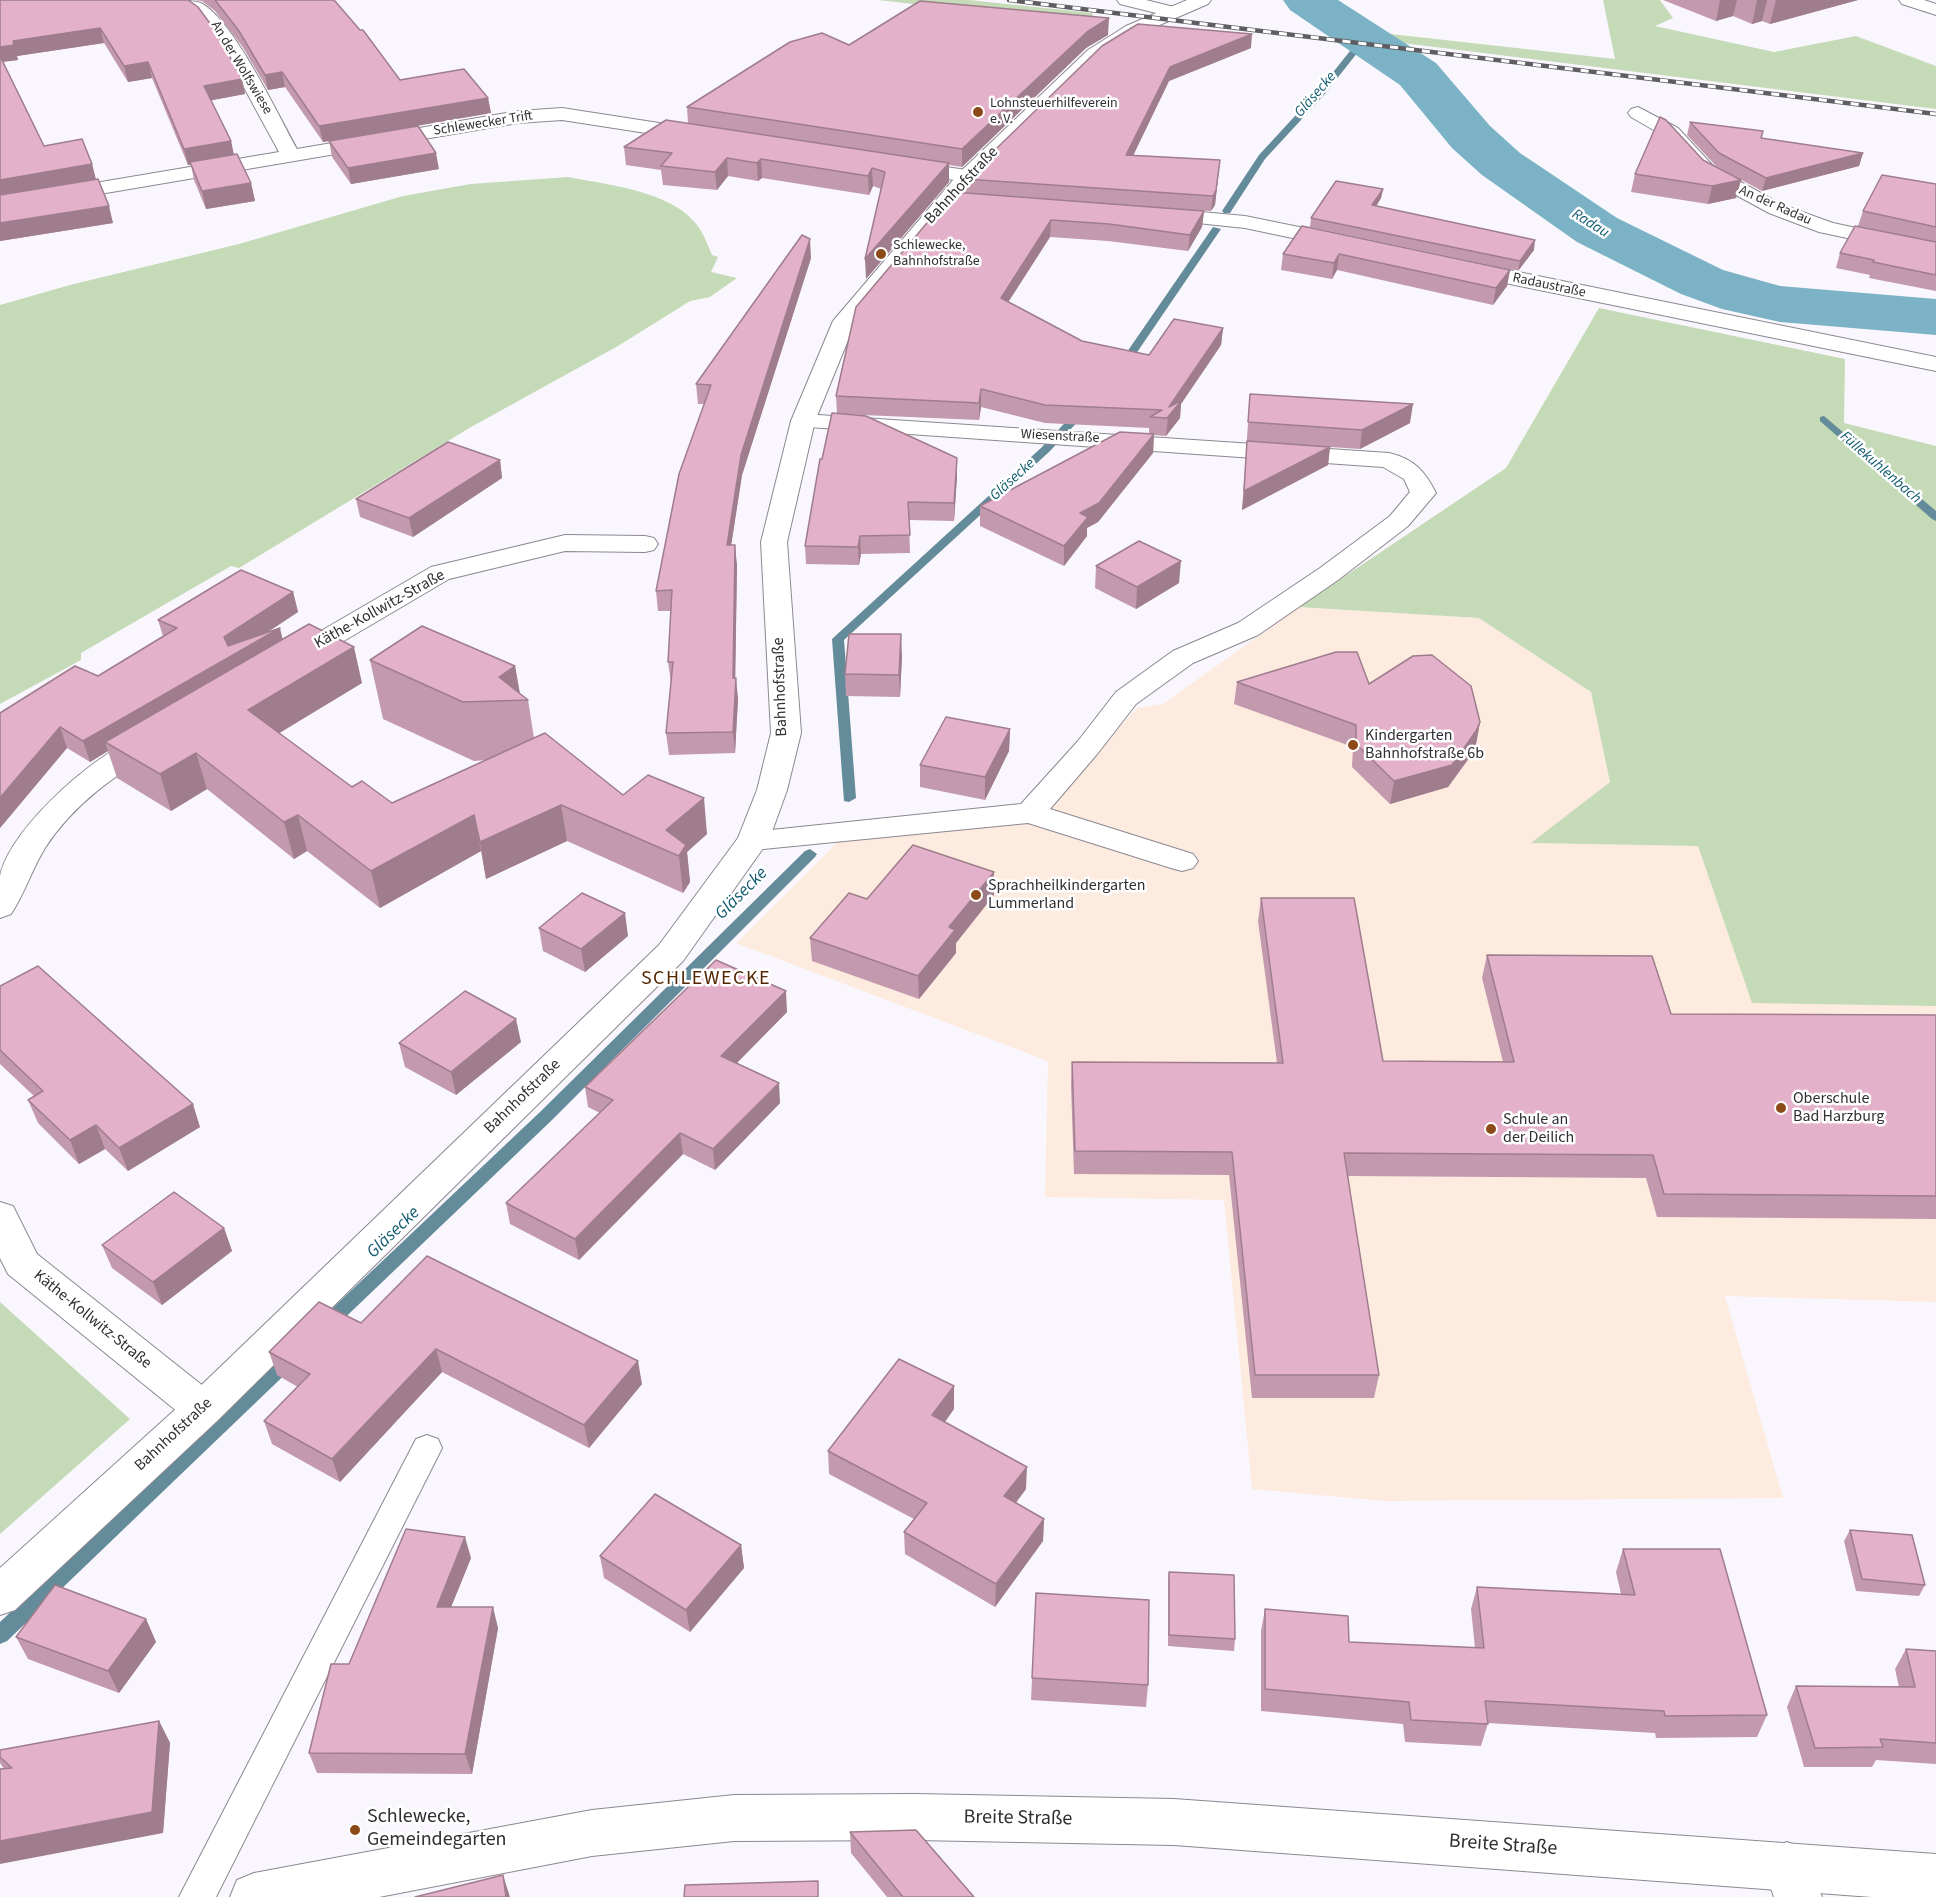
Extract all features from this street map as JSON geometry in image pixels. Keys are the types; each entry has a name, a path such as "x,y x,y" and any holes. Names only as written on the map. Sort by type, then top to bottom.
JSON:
{"street":[{"name":"An der Wolfswiese","path":"173,0 193,5 209,16 231,47 291,156"},
{"path":"1126,0 1172,12"},
{"name":"Bahnhofstraße","path":"0,1596 203,1409 671,953 753,840 772,790 786,733 774,542 803,421 844,321 961,193 1094,54 1115,38 1149,20 1202,0"},
{"path":"1908,0 1936,10"},
{"name":"An der Radau","path":"1638,113 1671,132 1708,172 1776,209 1826,228 1936,251"},
{"name":"Schlewecker Trift","path":"0,205 518,117 562,114 712,137"},
{"path":"886,164 961,193"},
{"path":"1137,213 1245,222 1362,247"},
{"name":"Radaustraße","path":"1443,264 1936,364"},
{"name":"Wiesenstraße","path":"803,421 1389,460 1414,475 1423,493 1399,521 1329,574 1248,629 1183,657 1126,698 1088,747 1030,813"},
{"name":"Käthe-Kollwitz-Straße","path":"266,675 440,573 566,543 645,544"},
{"path":"0,907 28,850 51,815 92,777 174,729"},
{"path":"753,840 1030,813 1182,861"},
{"name":"Käthe-Kollwitz-Straße","path":"0,1216 22,1264 203,1409"},
{"name":"Breite Straße","path":"254,1897 581,1835 734,1818 916,1817 1174,1822 1793,1881 1936,1878"}],"lane":[{"path":"197,1897 427,1448"}],"shaded area":[{"name":"Schule an der Deilich","path":"1299,607 1479,618 1591,692 1610,782 1532,843 1698,846 1752,1002 1936,1006 1936,1302 1725,1296 1783,1498 1384,1501 1252,1489 1224,1200 1045,1197 1048,1061 736,943 839,841 1030,821 1061,791 1137,708 1163,704"}],"green space":[{"path":"878,0 969,0 1092,13 1097,25"},
{"path":"1603,0 1660,0 1673,18 1655,26 1774,52 1856,36 1936,66 1936,109 1378,40 1364,31 1615,59"},
{"path":"568,177 640,192 675,206 689,216 700,229 712,255 718,257 711,272 737,278 710,297 690,301 618,346 471,427 239,568 231,566 81,653 81,660 0,704 0,305 70,285 239,244 403,196 471,184"},
{"path":"1599,308 1845,359 1844,423 1936,446 1936,1006 1752,1003 1698,846 1531,843 1610,782 1591,692 1479,618 1299,607 1506,468"},
{"path":"0,1302 130,1419 0,1534"}],"building":[{"path":"0,0 188,0 198,7 217,33 242,79 204,86 231,141 184,149 148,62 124,66 100,28 13,41 14,45 0,47"},
{"path":"215,0 334,0 360,30 363,30 400,80 464,69 488,98 319,126 282,72 265,75 239,31"},
{"path":"920,1 1109,18 1087,32 962,149 687,107 790,42 822,33 849,45"},
{"path":"1138,24 1252,34 1170,67 1126,155 1220,160 1213,196 965,179 1102,46"},
{"path":"0,56 44,146 82,139 92,164 0,180"},
{"path":"1660,117 1666,120 1703,160 1741,180 1712,186 1635,174"},
{"path":"666,120 949,163 865,259 885,172 872,168 868,176 761,159 757,163 727,158 715,172 661,166 672,153 624,147"},
{"path":"1690,122 1763,131 1761,138 1863,153 1766,178 1719,153"},
{"path":"418,126 436,153 348,168 329,141"},
{"path":"237,154 251,183 202,191 190,162"},
{"path":"1882,175 1936,184 1936,227 1863,211"},
{"path":"98,179 109,206 0,223 0,195"},
{"path":"1336,181 1383,189 1372,205 1535,240 1520,261 1311,218"},
{"path":"953,192 1204,211 1190,235 1109,224 1051,220 1001,298 1082,341 1149,355 1174,319 1223,328 1169,407 1182,400 1167,418 1150,417 1162,410 1045,405 981,389 979,403 836,396 856,307"},
{"path":"1302,226 1510,270 1496,288 1339,254 1334,263 1283,254"},
{"path":"1855,226 1936,242 1936,275 1840,253"},
{"path":"802,235 810,239 741,455 727,545 735,545 733,678 736,678 733,732 666,733 673,662 668,662 672,590 656,591 679,474 711,385 696,384"},
{"path":"1250,394 1413,404 1362,430 1248,422"},
{"path":"832,413 866,416 957,458 954,503 908,502 910,535 860,536 858,547 805,546 820,459 822,459"},
{"path":"1120,432 1154,434 1099,503 1080,513 1088,517 1064,546 980,506"},
{"path":"1247,441 1330,447 1244,491"},
{"path":"448,442 500,460 409,518 356,499"},
{"path":"1139,541 1181,561 1137,587 1096,566"},
{"path":"241,570 293,592 224,637 228,646 280,628 83,741 60,727 0,798 0,713 75,666 98,676 177,628 158,620"},
{"path":"309,624 354,647 248,710 352,787 362,781 392,803 545,733 623,795 648,775 704,798 666,830 686,845 679,856 561,805 480,842 474,815 371,871 298,815 284,822 196,753 160,774 105,742"},
{"path":"422,626 515,666 499,677 528,700 463,702 370,660"},
{"path":"849,634 901,634 899,675 845,674"},
{"path":"1336,652 1357,652 1369,684 1413,656 1432,655 1471,686 1480,722 1452,765 1394,781 1356,744 1356,725 1237,682"},
{"path":"946,717 1010,729 985,777 920,765"},
{"path":"913,845 994,872 949,927 955,930 918,976 810,938 849,893 867,899"},
{"path":"582,893 625,913 581,949 539,928"},
{"path":"1261,898 1354,898 1383,1061 1514,1062 1487,955 1652,956 1671,1014 1936,1015 1936,1196 1664,1194 1653,1155 1344,1153 1379,1375 1255,1375 1232,1152 1075,1151 1072,1062 1283,1063"},
{"path":"716,960 786,991 721,1056 779,1083 713,1149 680,1133 575,1239 506,1203 613,1100 585,1087"},
{"path":"38,966 193,1104 119,1148 96,1125 70,1140 28,1100 43,1091 0,1050 0,986"},
{"path":"465,991 516,1019 451,1072 399,1043"},
{"path":"174,1192 224,1228 153,1282 102,1245"},
{"path":"427,1256 638,1361 584,1425 436,1349 332,1459 264,1421 310,1374 269,1352 319,1302 361,1323"},
{"path":"899,1359 954,1386 932,1415 1027,1467 1004,1496 1044,1519 996,1584 904,1532 927,1503 828,1451"},
{"path":"655,1494 741,1545 686,1610 600,1556"},
{"path":"406,1529 465,1537 437,1607 493,1607 465,1754 309,1753 331,1664 349,1664"},
{"path":"1850,1530 1912,1535 1925,1585 1862,1579"},
{"path":"1623,1549 1720,1549 1767,1715 1665,1716 1664,1711 1485,1701 1488,1724 1411,1720 1409,1702 1265,1689 1265,1609 1348,1616 1349,1642 1484,1648 1477,1587 1635,1595"},
{"path":"1169,1572 1234,1575 1235,1639 1169,1635"},
{"path":"55,1585 146,1619 108,1671 16,1637"},
{"path":"1036,1593 1149,1600 1148,1685 1032,1678"},
{"path":"1906,1649 1936,1651 1936,1743 1880,1739 1883,1747 1815,1748 1796,1686 1915,1687"},
{"path":"159,1721 152,1812 0,1841 0,1769 12,1768 0,1757 0,1750"},
{"path":"916,1830 974,1897 903,1897 850,1832"},
{"path":"503,1875 506,1897 415,1897"},
{"path":"818,1881 818,1897 684,1897 685,1885"}],"waterway":[{"name":"Radau","path":"1306,0 1418,74 1471,137 1501,164 1597,230 1702,282 1743,296 1780,304 1822,309 1936,317"},
{"name":"Gläsecke","path":"1227,211 1262,157 1321,93 1365,38"},
{"name":"Gläsecke","path":"1121,368 1216,229"},
{"name":"Gläsecke","path":"849,798 838,639 1045,450 1083,410"},
{"name":"Füllekuhlenbach","path":"1824,419 1936,517"},
{"name":"Gläsecke","path":"326,1325 546,1116 810,854"},
{"name":"Gläsecke","path":"0,1635 291,1358"}],"railway":[{"path":"1009,0 1936,114"}],"place":[{"name":"Lohnsteuerhilfeverein e. V.","path":"978,112"},
{"name":"Schlewecke, Bahnhofstraße","path":"881,254"},
{"name":"Kindergarten Bahnhofstraße 6b","path":"1353,745"},
{"name":"Sprachheilkindergarten Lummerland","path":"976,895"},
{"name":"Oberschule Bad Harzburg","path":"1781,1108"},
{"name":"Schule an der Deilich","path":"1491,1129"},
{"name":"Schlewecke, Gemeindegarten","path":"355,1830"}],"district":[{"name":"SCHLEWECKE","path":"706,980"}]}
